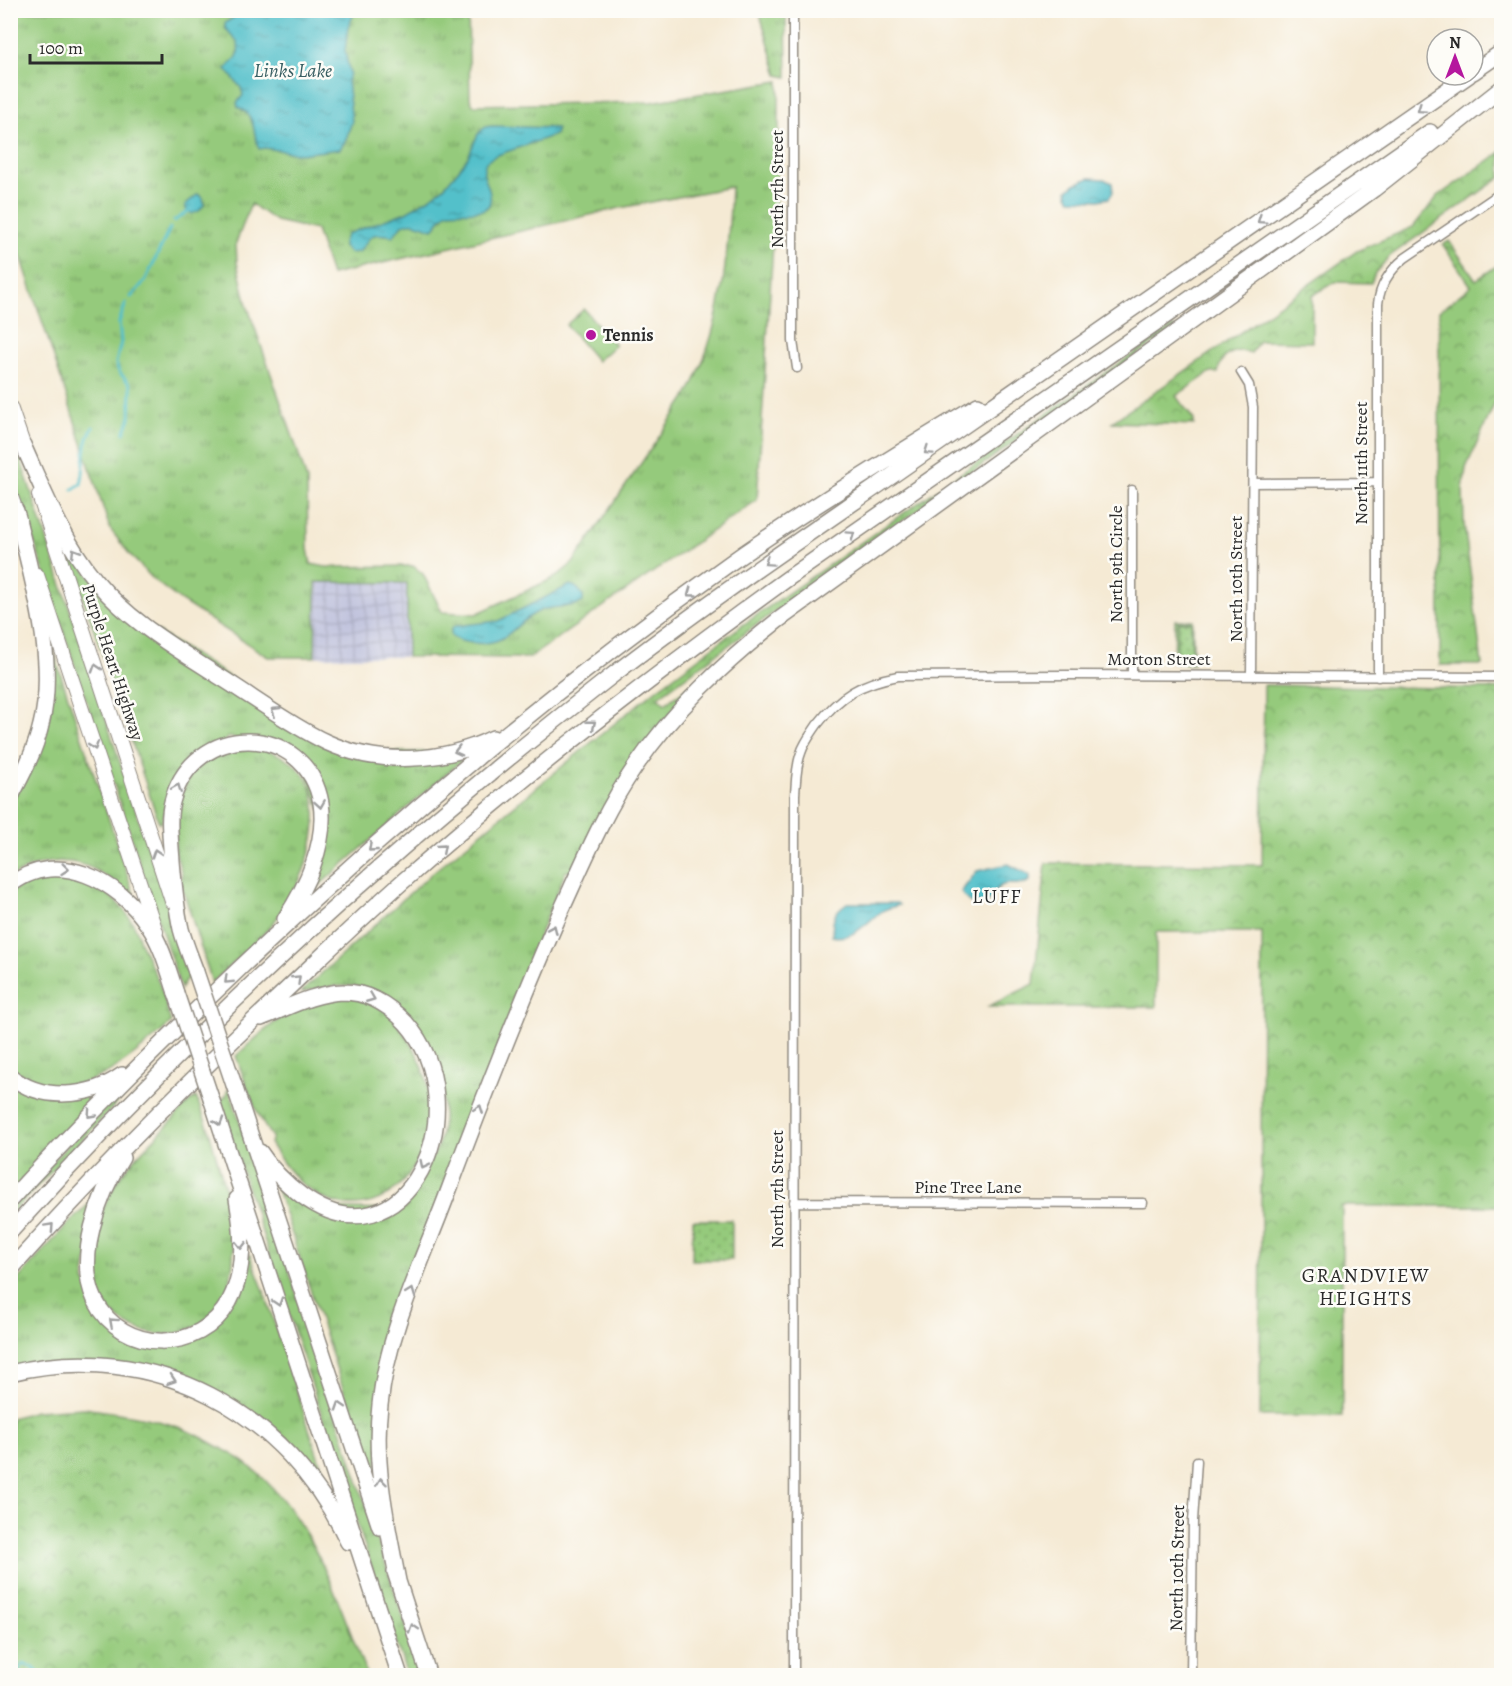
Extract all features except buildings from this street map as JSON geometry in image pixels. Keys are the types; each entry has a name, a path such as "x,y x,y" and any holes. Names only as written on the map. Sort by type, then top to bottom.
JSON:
{"highway":[{"path":"1485,64 1502,52"},
{"path":"10,1270 211,1059 328,949 468,825 606,713 787,579 1502,83"},
{"path":"10,1232 169,1065 288,950 435,819 513,754 611,677 735,585 1452,87"},
{"path":"398,1581 378,1461 380,1405 383,1380 392,1344 495,1066 546,945 606,815 652,743 698,690 777,621 1374,189 1502,88"},
{"path":"10,1200 147,1057 267,943 370,849 590,666 734,561 855,481 1111,323"},
{"path":"23,445 66,538 81,561 113,600 154,634 306,731 326,742 357,752 408,759 443,755 465,749 512,729"},
{"path":"10,798 36,744 46,701 47,678 42,629 16,511"},
{"path":"267,943 294,905 305,884 317,848 321,814 318,792 300,763 280,749 263,742 240,741 216,747 190,766 177,787 170,813 173,873 181,929 429,1676"},
{"path":"10,885 24,876 48,868 72,869 114,890 138,911 152,931 163,954 227,1146 400,1676"},
{"path":"249,1133 260,1153 275,1172 309,1201 338,1213 362,1214 388,1206 408,1191 417,1179 432,1146 437,1113 434,1077 419,1041 398,1015 374,999 353,993 322,994 255,1020"},
{"path":"10,1076 29,1088 41,1092 54,1094 80,1092 116,1080 147,1057"},
{"path":"153,1118 129,1147 108,1185 93,1227 88,1266 91,1289 101,1310 117,1327 135,1337 160,1342 186,1338 214,1321 229,1301 239,1272 242,1237 227,1146"},
{"path":"10,1373 64,1365 120,1367 171,1379 196,1389 239,1412 278,1442 308,1475 338,1521 372,1590"}],"main road":[{"name":"Purple Heart Highway","path":"10,407 181,929"},
{"path":"10,494 163,954"}],"street":[{"name":"North 7th Street","path":"793,10 794,341 797,368"},
{"name":"North 11th Street","path":"1378,676 1378,304 1381,289 1393,268 1405,258 1502,192"},
{"name":"North 10th Street","path":"1241,372 1249,385 1253,407 1251,676"},
{"path":"1253,483 1378,482"},
{"name":"North 9th Circle","path":"1132,490 1132,675"},
{"name":"Morton Street","path":"827,712 858,687 898,676 1502,677"},
{"name":"North 7th Street","path":"794,1676 795,795 801,753 809,736 827,712"},
{"name":"Pine Tree Lane","path":"794,1202 1143,1203"},
{"name":"North 10th Street","path":"1191,1676 1193,1521 1197,1461"}],"shaded area":[{"path":"316,582 407,583 407,657 315,657"}],"green space":[{"path":"10,11 468,11 470,99 473,105 651,102 779,81 779,148 757,500 529,658 407,657 407,583 316,582 315,657 268,657 181,601 155,581 110,529 11,226","holes":["731,187 725,267 716,320 699,372 687,396 573,563 556,577 476,614 442,612 423,574 413,566 326,567 311,564 308,549 307,481 247,305 237,263 236,243 251,204 276,221 316,230 331,275 620,208"]},
{"path":"759,11 786,11 787,77 778,75"},
{"path":"1501,152 1501,177 1390,256 1375,273 1371,283 1334,282 1312,296 1312,342 1259,341 1251,353 1239,351 1229,354 1222,361 1218,373 1211,372 1176,396 1194,420 1194,425 1112,422 1357,251 1413,227 1438,196"},
{"path":"1449,241 1476,280 1501,263 1501,389 1466,468 1463,490 1464,523 1482,665 1440,665 1439,311 1471,286 1443,245"},
{"name":"Tennis","path":"584,309 615,345 597,361 566,325"},
{"path":"1173,326 1175,328 658,697 665,704 689,686 692,690 571,872 566,871 543,926 392,1329 376,1478 373,1479 270,1168 313,1208 388,1210 435,1153 441,1133 443,1109 441,1085 424,1038 411,1018 395,1002 376,991 347,986 300,993 432,873 653,692 741,626"},
{"path":"10,427 191,979 187,978 181,989 11,471"},
{"path":"66,547 113,604 349,752 471,752 306,897 327,827 300,755 229,737 170,790 162,822 159,823"},
{"path":"1175,620 1193,620 1193,664 1174,663"},
{"path":"1178,622 1191,622 1192,661 1176,661"},
{"path":"51,645 140,913 112,881 87,866 62,861 49,862 36,865 11,877 11,803 30,766"},
{"path":"1264,685 1501,689 1501,1206 1342,1206 1342,1416 1260,1416 1262,932 1156,932 1156,1007 987,1007 1034,984 1046,863 1262,865"},
{"path":"259,746 288,760 304,775 312,794 315,815 313,837 299,882 277,918 254,944 212,983 180,880 182,874 175,851 177,803 192,772 225,749"},
{"path":"50,873 92,883 122,908 138,933 161,987 171,1023 136,1054 96,1078 76,1085 54,1086 33,1081 11,1067 10,892"},
{"path":"348,995 386,1010 395,1020 425,1074 429,1116 420,1154 400,1184 372,1202 339,1204 304,1185 270,1143 272,1137 255,1108 236,1056 269,1027 296,1009"},
{"path":"174,1036 177,1040 11,1214 11,1208 85,1126"},
{"path":"11,1082 102,1092 11,1193"},
{"path":"229,1089 422,1675 407,1675 219,1101 226,1096"},
{"path":"196,1097 208,1127 231,1209 229,1213 233,1235 233,1258 223,1298 201,1323 172,1334 141,1331 114,1315 97,1286 94,1245 111,1192 123,1173 185,1105"},
{"path":"97,1196 84,1281 131,1339 200,1337 250,1255 264,1291 334,1505 286,1443 151,1369 11,1369 11,1287 66,1226"},
{"path":"693,1220 732,1220 732,1260 692,1260"},
{"path":"84,1408 148,1419 189,1431 240,1459 270,1485 289,1508 320,1561 367,1675 11,1676 11,1418 35,1411"}],"water":[{"name":"Links Lake","path":"236,10 355,11 348,28 345,51 350,74 347,81 352,121 346,140 340,149 301,154 259,149 251,120 238,107 237,103 243,95 241,88 226,69 238,53 238,42 225,28 225,23 233,18"},
{"path":"485,127 557,128 555,135 495,156 486,162 484,175 489,189 490,202 483,210 449,212 433,229 407,223 393,236 379,234 372,236 359,252 350,253 344,247 343,242 347,234 406,212 444,187 468,157 478,134"},
{"path":"1089,178 1104,179 1112,183 1113,192 1109,198 1071,199 1068,190"},
{"path":"198,194 203,198 204,205 192,214 185,205"},
{"path":"570,585 581,592 583,602 573,606 542,610 496,641 473,643 451,636 451,629 455,626 498,621"},
{"path":"1008,864 1030,875 1030,881 999,887 988,902 972,903 966,900 961,892 977,871"},
{"path":"847,903 897,903 899,905 883,911 853,934 832,936 834,917 838,910"}],"waterway":[{"path":"174,221 190,210"},
{"path":"131,297 145,281 170,228"},
{"path":"124,433 130,418 131,389 130,384 119,372 116,363 121,342 119,322 126,303"},
{"path":"73,489 81,484 86,448 93,427"},
{"path":"16,1676 23,1664 33,1667 41,1676"}],"place":[{"name":"Tennis","path":"591,335"}],"district":[{"name":"LUFF","path":"997,896"},
{"name":"GRANDVIEW HEIGHTS","path":"1366,1286"}]}
